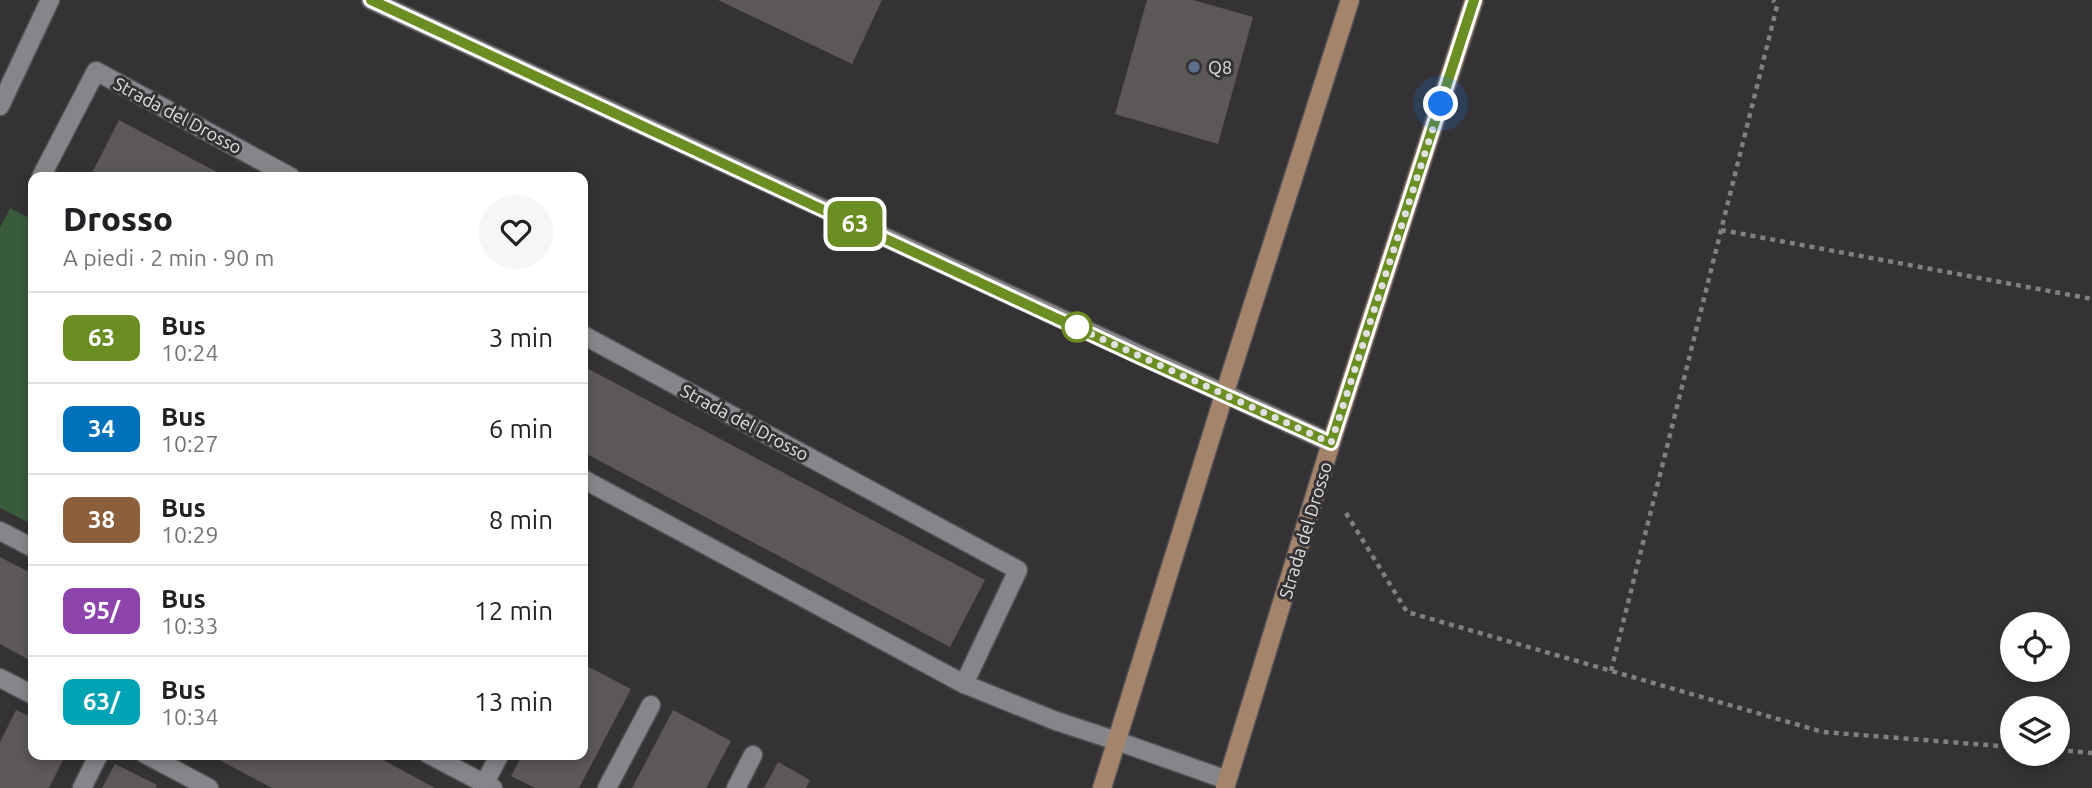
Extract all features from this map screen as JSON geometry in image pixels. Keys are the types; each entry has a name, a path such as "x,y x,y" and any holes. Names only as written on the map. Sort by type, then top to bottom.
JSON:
{"street":[{"path":"0,106 50,0"},
{"path":"371,0 1331,443"},
{"path":"1102,788 1350,0"},
{"name":"Strada del Drosso","path":"588,482 964,684 1226,784 1321,474 1474,0"},
{"name":"Strada del Drosso","path":"44,172 96,71 282,172"},
{"name":"Strada del Drosso","path":"588,338 1018,570 964,684"},
{"path":"0,531 28,545"},
{"path":"3,685 28,693"},
{"path":"607,788 651,705"},
{"path":"736,788 752,755"},
{"path":"82,788 96,760"},
{"path":"156,760 209,788"},
{"path":"439,760 489,786 498,760"}],"path":[{"path":"1611,671 1777,6 1773,0"},
{"path":"1721,230 2092,299"},
{"path":"1321,474 1407,612 1823,732 2000,746"},
{"path":"2070,751 2092,753"}],"green space":[{"path":"10,208 28,217 28,522 0,508 0,228"}],"building":[{"path":"718,0 882,0 852,64"},
{"path":"1147,0 1193,0 1253,17 1218,144 1115,114"},
{"path":"119,120 217,172 93,172"},
{"path":"588,369 985,580 950,647 588,455"},
{"path":"0,557 28,571 28,659 0,644"},
{"path":"588,667 631,689 579,788 535,788 511,776 520,760 588,760"},
{"path":"16,710 28,716 28,760 63,760 49,788 0,788 0,742"},
{"path":"673,710 731,741 706,788 632,788"},
{"path":"219,760 383,760 435,788 272,788"},
{"path":"778,762 810,780 806,788 764,788"},
{"path":"115,764 157,785 156,788 102,788"}],"bus line":[{"name":"63","path":"371,0 1331,443 1474,0"}],"place":[{"name":"Q8","path":"1194,67"}],"route":[{"path":"1077,327 1067,323 1331,443 1441,104"}]}
